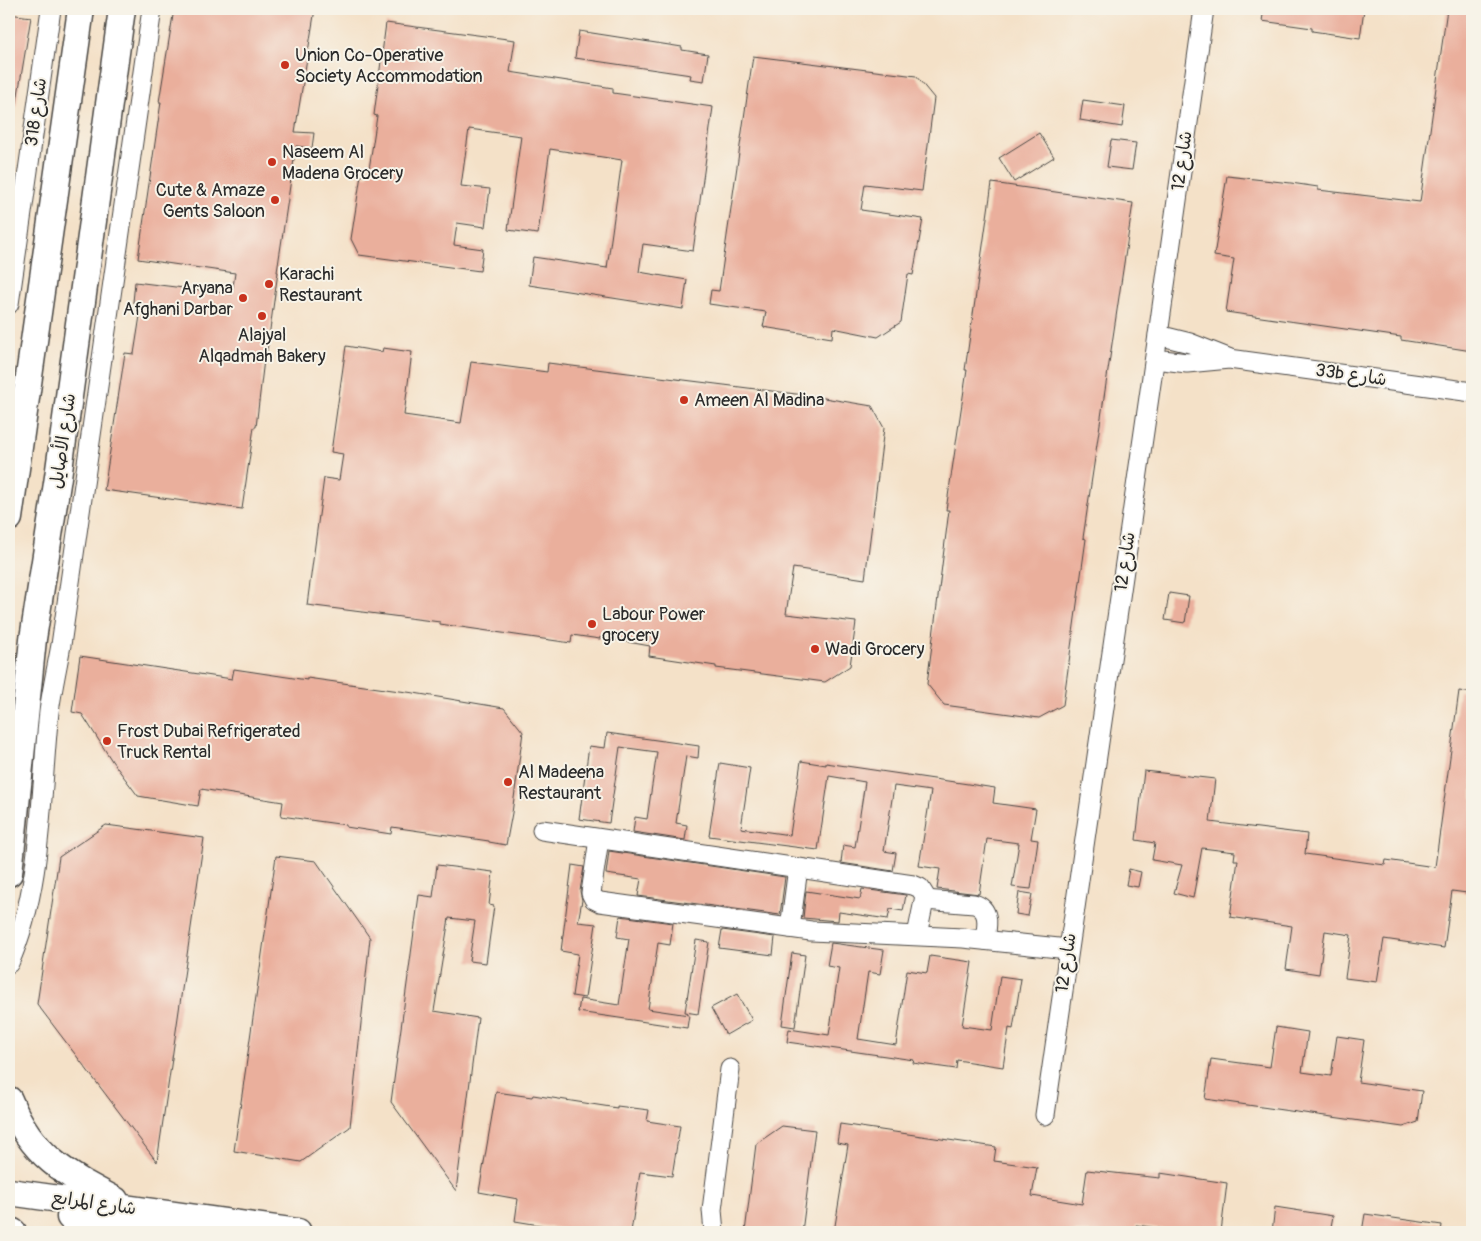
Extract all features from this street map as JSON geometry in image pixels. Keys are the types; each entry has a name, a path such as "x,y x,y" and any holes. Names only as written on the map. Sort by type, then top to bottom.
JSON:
{"main road":[{"path":"9,518 81,9"},
{"path":"120,21 136,9"},
{"name":"شارع الأصايل","path":"9,873 33,639 58,477 120,21"},
{"path":"9,1100 23,1130 50,1161 69,1175 132,1208"},
{"name":"شارع المرابع","path":"9,1192 298,1232"},
{"path":"9,1207 142,1228 167,1224 189,1216"}],"street":[{"name":"شارع 318","path":"9,304 51,9"},
{"path":"9,963 25,920 30,893 47,751 49,712 62,645 152,9"},
{"name":"شارع 12","path":"1045,1115 1204,9"},
{"name":"33b شارع","path":"1158,335 1190,343 1229,359"},
{"name":"33b شارع","path":"1155,359 1187,363 1229,359 1472,392"},
{"path":"542,830 917,886 923,892 925,900 917,935"},
{"path":"599,839 591,893 594,900 597,901 832,933 917,935 1068,949"},
{"path":"790,928 798,868"},
{"path":"925,900 974,904 981,907 987,918 985,940"},
{"path":"714,1232 712,1210 730,1069"},
{"path":"702,1232 712,1210"}],"building":[{"path":"174,9 315,9 295,132 314,133 312,148 296,146 267,351 265,351 256,427 254,427 242,509 104,490 125,353 134,354 142,303 133,302 135,282 232,294 235,273 138,259 161,102 159,102"},
{"path":"1264,9 1364,9 1360,38 1312,31 1312,28 1262,21"},
{"path":"1447,9 1472,9 1472,351 1401,340 1401,337 1226,312 1234,259 1214,256 1227,176 1318,187 1318,190 1420,202"},
{"path":"9,14 31,17 16,107 9,107"},
{"path":"386,23 515,40 510,72 613,88 613,93 713,107 693,251 643,244 639,272 687,280 683,309 529,285 533,257 607,268 622,160 550,149 538,234 508,230 521,136 469,129 461,186 490,189 485,227 457,223 454,245 483,249 480,271 359,255 351,239 361,175 368,176 377,116 374,115"},
{"path":"579,31 682,47 682,50 708,54 704,81 690,79 691,75 575,58"},
{"path":"753,56 916,76 934,98 922,191 865,184 861,210 923,219 913,275 908,274 901,322 878,337 833,328 832,338 763,327 766,312 709,304 711,290 719,291"},
{"path":"1083,100 1125,106 1122,127 1080,120"},
{"path":"1039,133 1054,157 1014,182 999,158"},
{"path":"1111,140 1136,143 1132,170 1107,167"},
{"path":"992,183 1133,203 1083,538 1086,539 1063,705 1039,718 944,705 927,684 949,510 946,510"},
{"path":"346,346 382,352 383,348 412,352 404,415 461,423 471,362 547,372 548,363 812,396 872,406 884,428 865,579 793,568 786,614 856,622 850,666 825,682 716,668 716,666 649,656 650,646 600,637 600,639 572,635 571,643 440,624 440,622 307,605 324,478 339,480 343,454 331,452"},
{"path":"1169,593 1189,596 1185,623 1165,620"},
{"path":"80,656 232,679 234,669 414,693 504,708 523,732 506,845 392,827 391,834 346,827 346,825 281,816 283,802 201,789 198,806 138,796 112,761 82,714 72,712"},
{"path":"1459,691 1472,693 1472,846 1467,893 1452,891 1444,948 1384,939 1377,982 1345,978 1351,935 1325,931 1319,974 1286,969 1292,926 1230,917 1238,860 1234,860 1235,852 1202,848 1193,898 1174,893 1182,865 1152,860 1155,843 1136,840 1144,771 1215,779 1210,822 1307,834 1305,854 1385,865 1386,860 1435,867"},
{"path":"607,733 699,746 698,758 686,756 676,823 687,825 685,840 633,832 635,817 647,819 657,752 620,747 609,823 579,819 589,746 605,748"},
{"path":"801,761 995,788 993,803 1036,809 1031,839 1038,840 1031,889 1012,887 1019,843 987,839 979,894 937,889 940,869 919,866 931,791 894,786 884,851 896,853 893,871 841,863 843,845 855,847 865,782 829,776 818,850 709,836 720,763 750,768 741,828 790,835"},
{"path":"106,825 204,838 157,1162 37,1004 59,857"},
{"path":"609,851 785,877 780,915 638,896 641,879 606,874"},
{"path":"276,856 316,861 370,938 350,1127 301,1162 234,1151"},
{"path":"437,865 493,872 489,905 494,906 486,963 469,961 475,921 449,918 434,1011 478,1018 456,1191 391,1102 419,895 433,897"},
{"path":"572,865 584,867 580,891 582,900 578,922 596,924 585,998 572,996 578,954 561,951"},
{"path":"1129,869 1141,872 1138,887 1126,885"},
{"path":"862,889 906,895 903,911 890,909 888,919 839,912 838,921 803,918 806,891 860,899"},
{"path":"1019,892 1032,894 1028,916 1016,914"},
{"path":"620,916 673,923 670,945 658,943 648,1009 689,1015 687,1028 578,1012 580,999 619,1005 629,939 617,937"},
{"path":"722,930 775,937 773,955 719,948"},
{"path":"696,940 709,942 698,1014 685,1012"},
{"path":"831,943 884,950 880,974 868,972 858,1039 896,1045 907,970 927,973 930,956 972,962 962,1026 992,1030 1000,976 1021,979 1013,1029 1009,1028 1003,1067 957,1060 956,1069 913,1063 914,1060 787,1042 789,1029 829,1035 839,968 827,966"},
{"path":"792,953 805,955 795,1027 782,1025"},
{"path":"737,994 752,1020 726,1035 711,1008"},
{"path":"1276,1027 1308,1032 1302,1072 1331,1076 1337,1036 1364,1040 1358,1082 1422,1091 1418,1122 1403,1127 1205,1099 1211,1059 1270,1067"},
{"path":"496,1092 532,1097 533,1095 617,1108 617,1106 649,1110 647,1121 680,1126 672,1176 640,1172 631,1232 583,1232 515,1221 518,1199 479,1192"},
{"path":"840,1124 996,1147 994,1161 1037,1167 1032,1196 1082,1204 1087,1170 1160,1178 1160,1173 1227,1183 1221,1232 1186,1232 1136,1225 1135,1232 834,1232 848,1145 837,1143"},
{"path":"782,1126 815,1130 802,1232 745,1232 756,1144"},
{"path":"1275,1207 1333,1216 1330,1232 1272,1232"},
{"path":"1365,1214 1442,1225 1441,1232 1362,1232"}],"place":[{"name":"Union Co-Operative Society Accommodation","path":"285,65"},
{"name":"Naseem Al Madena Grocery","path":"272,162"},
{"name":"Cute & Amaze Gents Saloon","path":"275,200"},
{"name":"Karachi Restaurant","path":"269,284"},
{"name":"Aryana Afghani Darbar","path":"243,298"},
{"name":"Alajyal Alqadmah Bakery","path":"262,316"},
{"name":"Ameen Al Madina","path":"684,400"},
{"name":"Labour Power grocery","path":"592,624"},
{"name":"Wadi Grocery","path":"815,649"},
{"name":"Frost Dubai Refrigerated Truck Rental","path":"107,741"},
{"name":"Al Madeena Restaurant","path":"508,782"}]}
